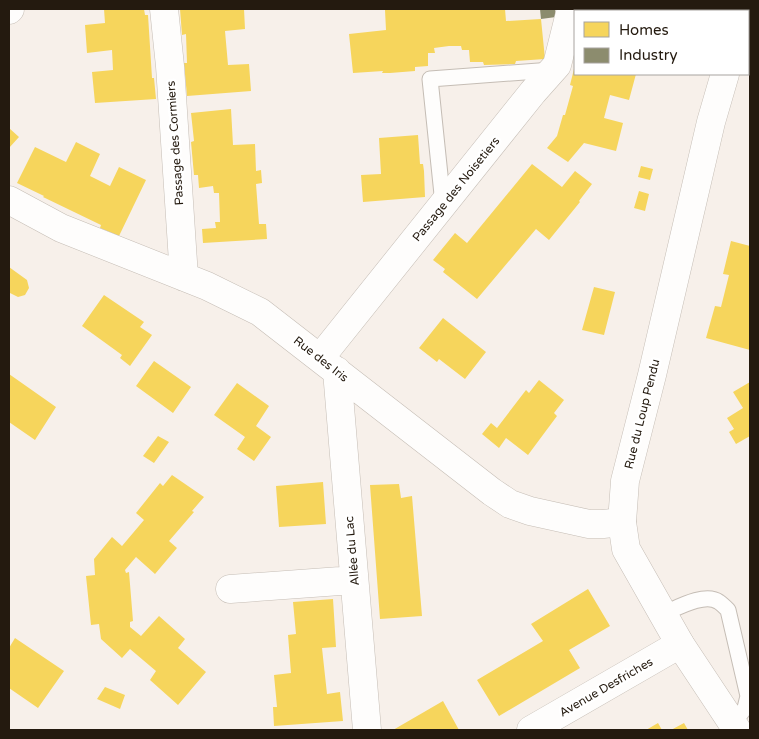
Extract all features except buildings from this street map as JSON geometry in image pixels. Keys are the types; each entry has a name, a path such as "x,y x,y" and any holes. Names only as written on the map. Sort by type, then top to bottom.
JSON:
{"street":[{"name":"Passage des Cormiers","path":"164,9 170,66 184,277"},
{"name":"Passage des Noisetiers","path":"328,365 443,205 533,92 557,65 571,9"},
{"name":"Rue du Loup Pendu","path":"725,75 711,122 625,481 622,522 626,549 680,644 735,727"},
{"name":"Rue des Iris","path":"9,200 61,228 207,286 260,312 510,504 530,511 589,524 622,522"},
{"name":"Allée du Lac","path":"328,365 354,580 367,730"},
{"path":"230,589 354,580"},
{"name":"Avenue Desfriches","path":"531,730 680,644"}],"lane":[{"path":"443,205 430,79 553,70"},
{"path":"663,614 679,606 705,598 718,601 728,610 748,696 735,727"}]}
